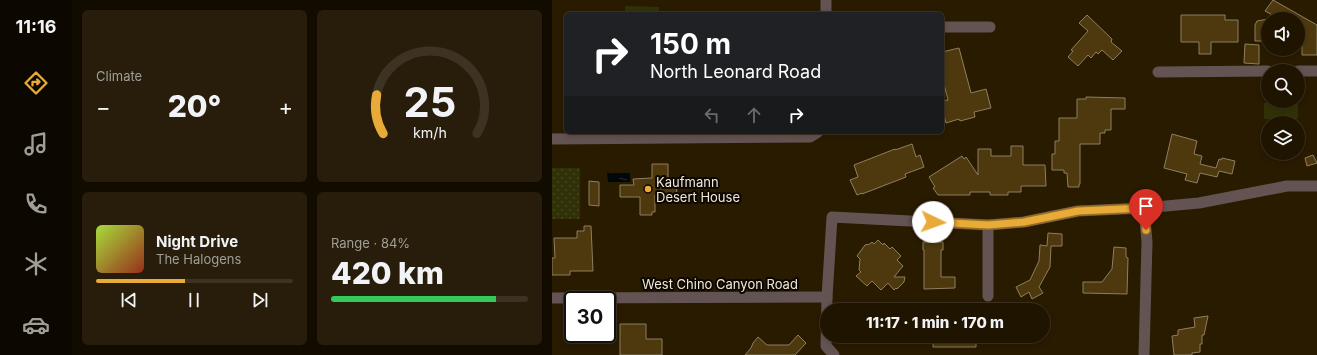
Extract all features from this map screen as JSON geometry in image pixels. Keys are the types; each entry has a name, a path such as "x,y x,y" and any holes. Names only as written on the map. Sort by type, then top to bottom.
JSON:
{"street":[{"path":"826,0 826,12"},
{"path":"944,27 990,27"},
{"path":"1158,72 1261,71"},
{"path":"1305,71 1317,71"},
{"path":"552,139 810,137 815,134"},
{"path":"834,355 826,346 827,297 832,217 988,225 1024,222 1078,211 1144,208 1199,203 1287,186 1317,186"},
{"path":"1144,208 1147,242 1144,355"},
{"path":"988,225 988,296"},
{"name":"West Chino Canyon Road","path":"552,298 827,297"}],"shaded area":[{"path":"625,6 659,7 659,12 625,12"},
{"path":"1264,108 1298,108 1298,116 1264,116"},
{"path":"552,168 580,168 580,219 552,219"}],"water":[{"path":"607,173 630,173 630,182 608,182"}],"building":[{"path":"1273,0 1294,12 1267,12 1265,11"},
{"path":"1087,15 1112,39 1111,42 1122,51 1113,60 1102,50 1098,54 1096,52 1091,58 1088,55 1078,66 1068,57 1073,51 1071,50 1088,31 1079,23"},
{"path":"1181,15 1225,15 1225,20 1238,20 1238,42 1211,42 1211,54 1199,54 1199,42 1181,42"},
{"path":"1305,18 1317,25 1317,55 1305,55"},
{"path":"1261,20 1261,41 1255,41 1255,25 1257,21"},
{"path":"1245,44 1259,45 1259,64 1244,63"},
{"path":"959,48 971,93 986,89 991,108 974,112 975,117 960,121 959,119 946,123 944,115 944,101 948,100 944,84 944,52"},
{"path":"1086,97 1125,98 1125,109 1111,109 1111,130 1105,130 1105,133 1100,133 1100,144 1080,144 1080,184 1079,187 1068,187 1067,173 1064,173 1064,170 1052,170 1052,154 1055,154 1055,141 1059,141 1059,118 1077,118 1077,99 1086,99"},
{"path":"1172,134 1197,141 1194,154 1202,156 1200,164 1216,168 1219,159 1221,160 1222,158 1235,161 1232,174 1219,171 1217,177 1200,173 1197,183 1185,180 1187,174 1164,168"},
{"path":"912,144 916,157 920,155 924,167 905,174 906,177 857,195 850,180 858,177 854,165"},
{"path":"1011,146 1023,146 1023,165 1045,165 1046,186 1021,186 1021,192 1008,192 1008,195 990,195 990,192 970,192 970,195 938,195 933,188 935,187 929,177 962,156 964,159 966,157 978,175 978,149 991,149 991,156 1011,156"},
{"path":"1313,155 1317,163 1307,166 1305,158"},
{"name":"Kaufmann Desert House","path":"652,164 668,164 668,180 676,180 677,194 655,195 655,212 652,212 652,215 640,215 640,197 620,197 620,185 634,185 633,179 652,178"},
{"path":"589,181 599,182 599,206 589,205"},
{"path":"584,226 591,226 593,271 570,271 570,275 552,275 552,258 555,258 554,238 577,238 577,231 584,231"},
{"path":"1048,233 1062,234 1062,246 1051,246 1050,267 1039,287 1043,293 1032,299 1029,292 1021,297 1016,287 1030,280 1039,261 1040,245 1047,246"},
{"path":"878,240 890,249 892,247 901,256 897,260 903,266 894,277 905,277 904,282 897,289 896,288 894,290 888,283 881,290 872,281 867,286 856,276 861,272 859,270 860,259 857,256 865,245 872,242 874,244"},
{"path":"923,242 943,242 943,250 941,250 941,277 955,277 955,288 924,289"},
{"path":"1114,247 1126,248 1126,257 1128,258 1127,294 1083,293 1083,282 1102,282 1112,269"},
{"path":"1208,316 1204,335 1202,335 1202,344 1200,344 1200,352 1192,353 1192,355 1174,355 1172,336 1178,335 1178,330 1195,327 1194,318"},
{"path":"620,324 646,324 646,339 662,339 662,355 620,355"},
{"path":"798,335 806,343 795,355 745,355 758,337 767,345 789,345"},
{"path":"933,343 976,343 976,347 933,347"}],"place":[{"name":"Kaufmann Desert House","path":"648,189"}],"route":[{"path":"933,222 988,225 1024,222 1078,211 1144,208 1146,230"}]}
